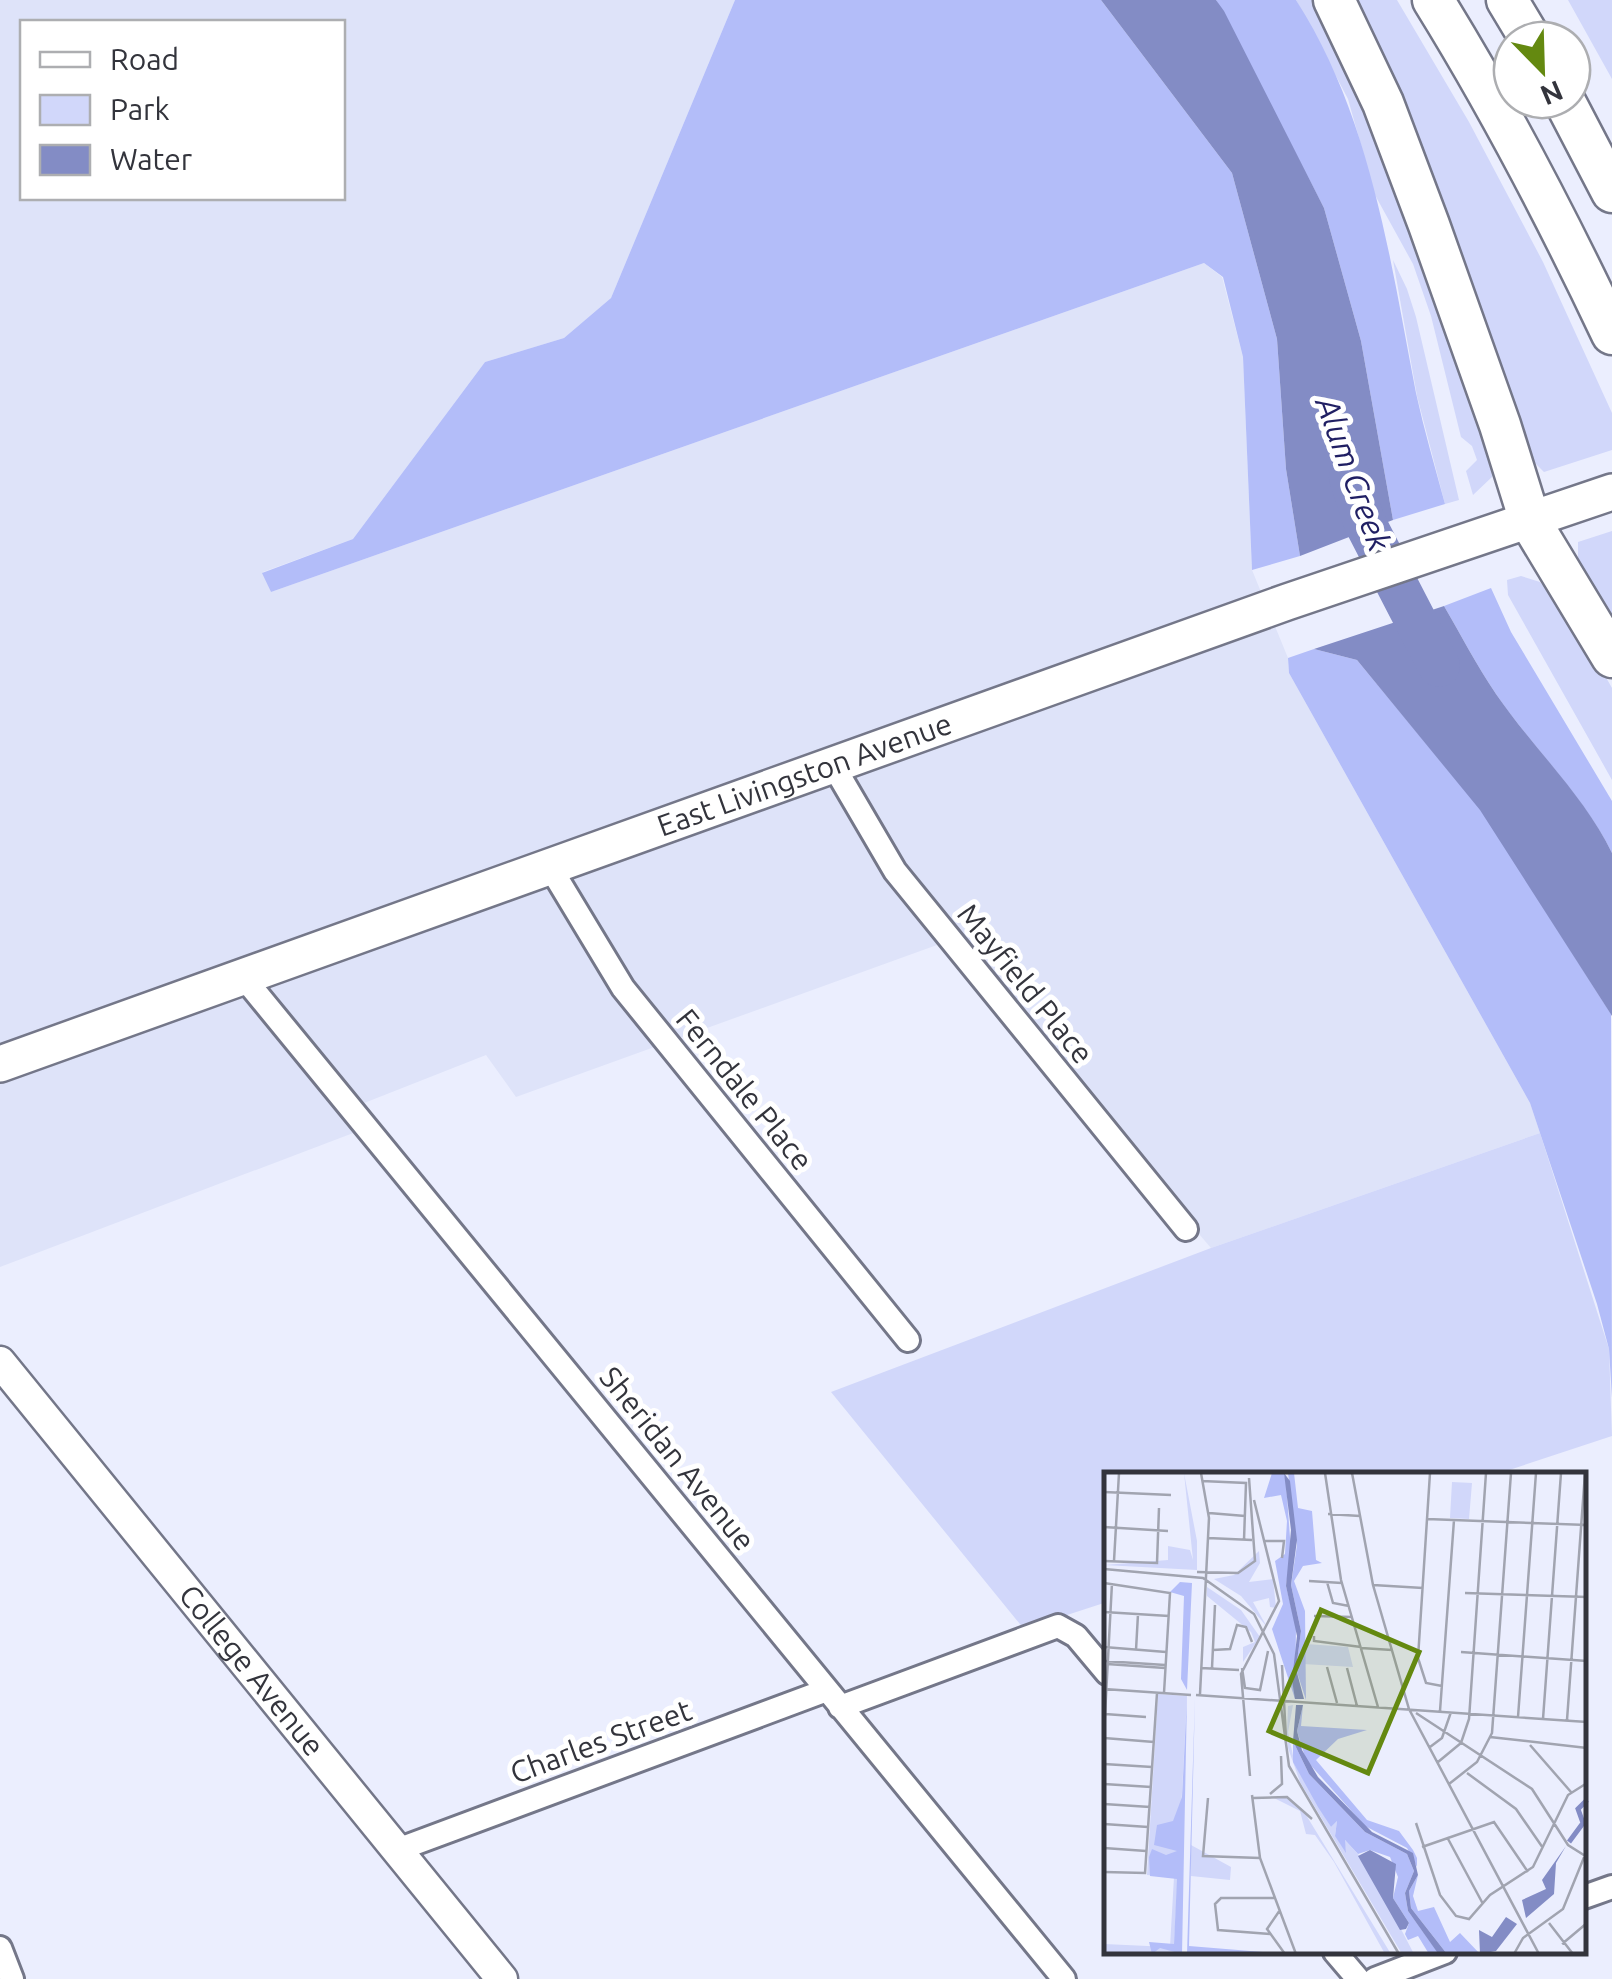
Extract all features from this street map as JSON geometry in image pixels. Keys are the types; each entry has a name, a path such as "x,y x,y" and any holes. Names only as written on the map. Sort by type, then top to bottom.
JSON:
{"highway":[{"path":"1334,0 1382,104 1429,225 1530,521 1612,657"},
{"path":"1433,0 1478,72 1559,222 1612,334"},
{"path":"1574,120 1612,192"}],"main road":[{"name":"East Livingston Avenue","path":"0,1064 1287,602 1612,492"},
{"name":"College Avenue","path":"0,1362 502,1979"}],"street":[{"name":"Mayfield Place","path":"833,765 895,872 1186,1229"},
{"name":"Ferndale Place","path":"550,867 623,988 908,1340"},
{"name":"Sheridan Avenue","path":"244,978 1064,1979"},
{"name":"Charles Street","path":"397,1850 1047,1628 1068,1629 1104,1664"},
{"path":"1587,1896 1612,1887"},
{"path":"0,1948 12,1979"},
{"path":"1337,1954 1358,1979"},
{"path":"1376,1979 1440,1954"}],"shaded area":[{"path":"0,0 735,0 611,298 564,338 485,362 353,539 263,572 271,592 1204,263 1222,277 1243,357 1252,570 1288,658 1289,673 1530,1103 1540,1133 1211,1248 948,941 516,1097 486,1055 354,1107 369,1127 0,1267"},
{"path":"735,0 1101,0 1232,173 1277,339 1286,469 1300,556 1252,570 1243,357 1223,277 1204,263 271,592 262,573 353,539 485,362 564,338 611,298"},
{"path":"1216,0 1296,0 1322,45 1343,92 1374,190 1416,393 1445,504 1393,520 1361,341 1324,208"},
{"path":"1491,588 1511,632 1612,801 1612,853 1587,811 1496,694 1444,606"},
{"path":"1314,649 1357,660 1481,810 1611,1014 1612,1398 1609,1349 1597,1304 1530,1103 1289,673 1288,658"}],"green space":[{"path":"1296,0 1315,0 1341,57 1410,229 1495,462 1492,477 1473,495 1466,471 1477,460 1472,446 1461,437 1431,316 1413,264 1375,195 1348,99"},
{"path":"1352,0 1397,0 1469,122 1543,262 1612,413 1612,450 1544,472 1535,463 1417,148"},
{"path":"1568,0 1612,0 1612,79 1592,43 1592,20 1579,20"},
{"path":"1393,260 1416,317 1459,500 1445,504 1417,396"},
{"path":"1612,531 1612,629 1578,566 1578,542"},
{"path":"1521,576 1540,582 1568,611 1612,688 1612,780 1508,595 1507,580"},
{"path":"1540,1133 1609,1349 1612,1436 1503,1472 1104,1472 1104,1603 1024,1629 831,1392 1211,1248"}],"water":[{"path":"1101,0 1216,0 1224,11 1324,208 1361,341 1393,520 1300,556 1286,469 1277,339 1232,173"},
{"path":"1444,606 1496,694 1573,791 1612,853 1612,1016 1480,810 1357,660 1314,649"}],"waterway":[{"name":"Alum Creek","path":"1350,478 1364,521 1439,666"}]}
